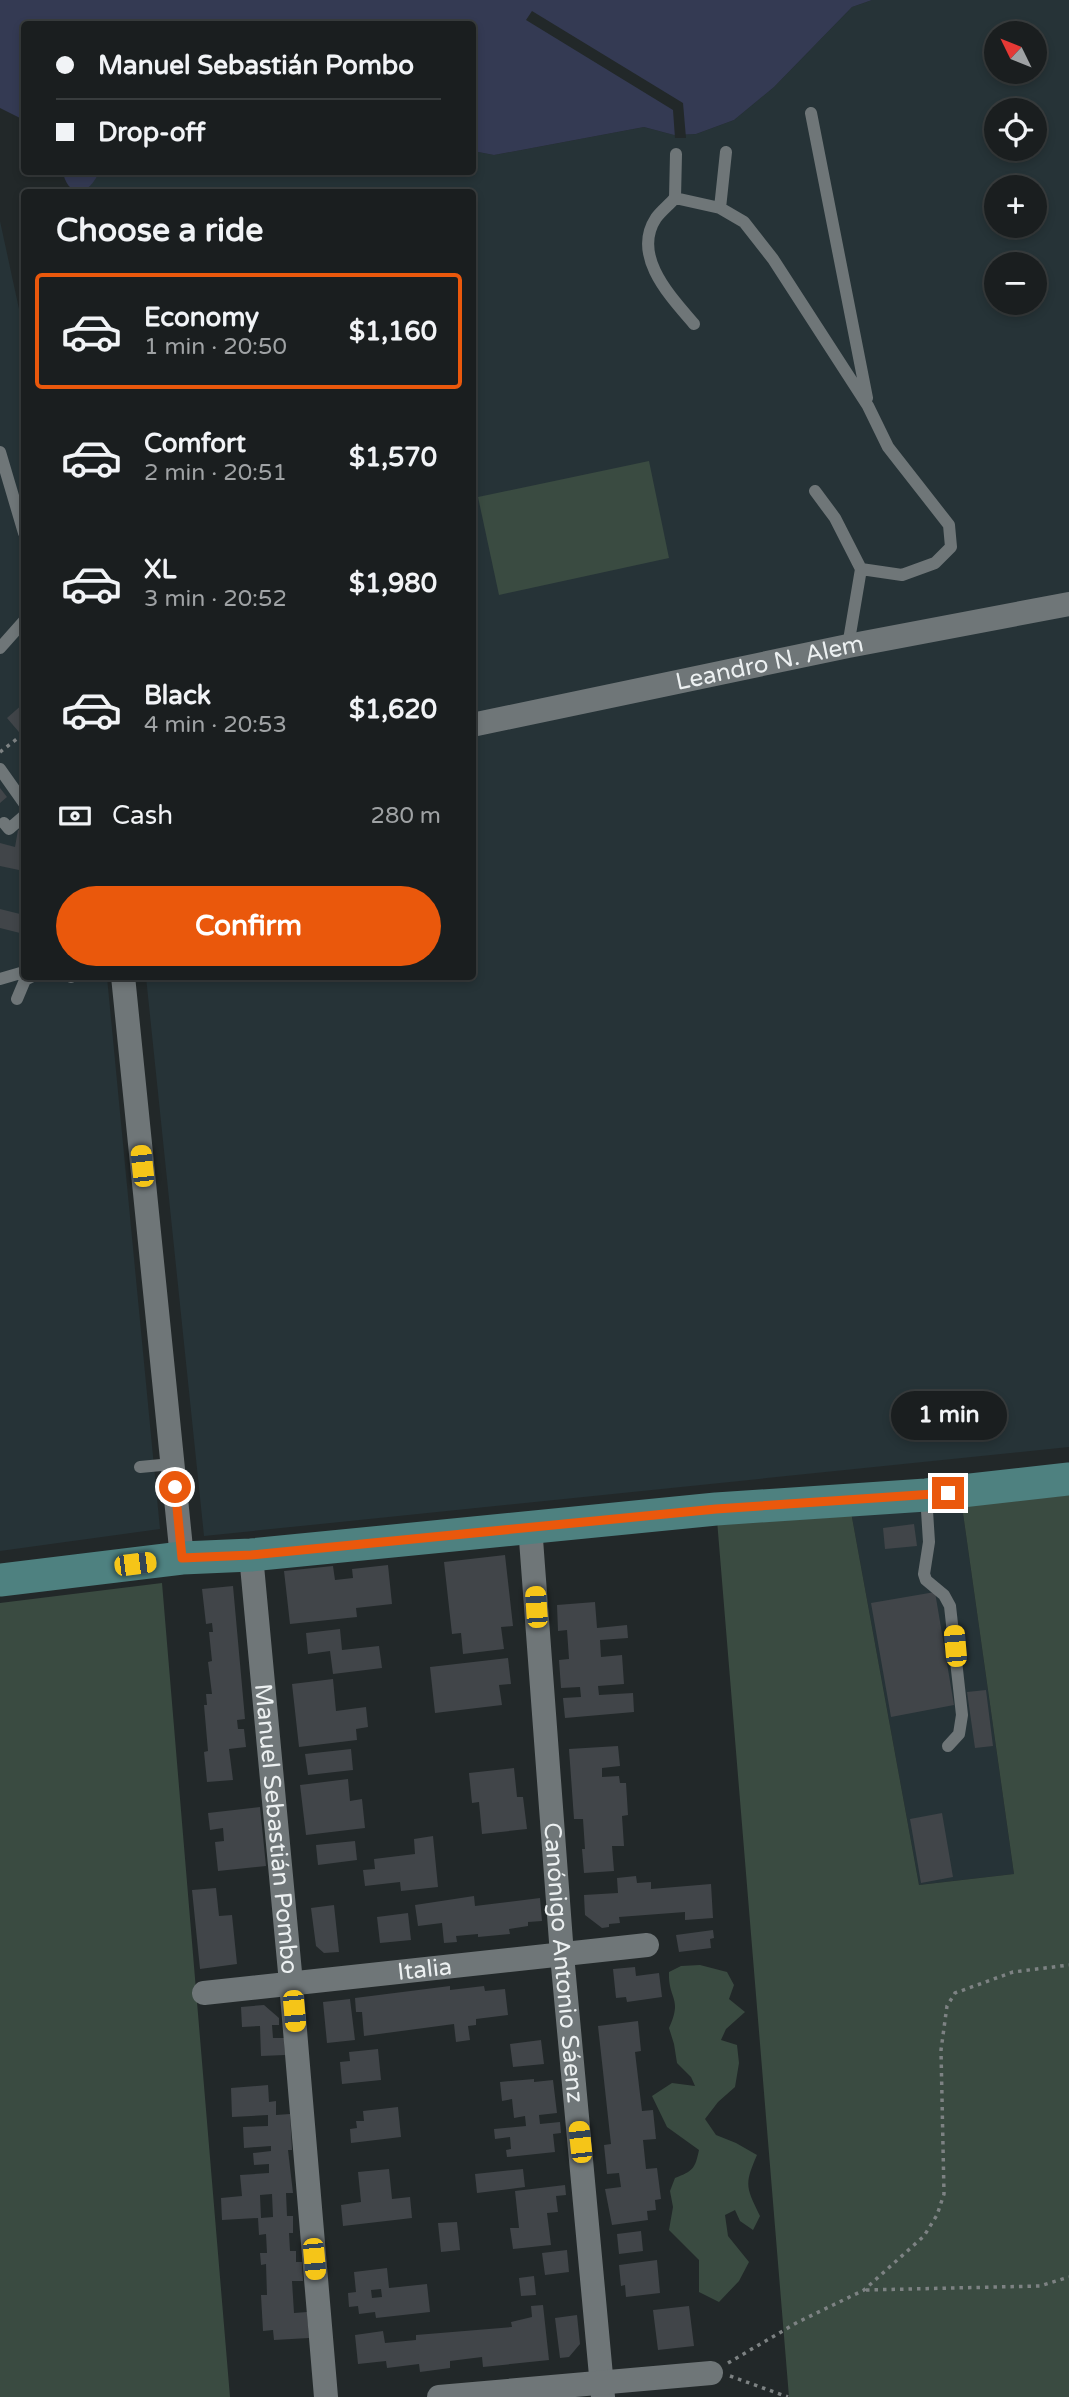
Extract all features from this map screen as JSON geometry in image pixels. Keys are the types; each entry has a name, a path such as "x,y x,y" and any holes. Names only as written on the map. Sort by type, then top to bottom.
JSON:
{"main road":[{"path":"0,1580 182,1558 251,1555 716,1509 926,1495 1069,1479"}],"street":[{"name":"Leandro N. Alem","path":"476,724 848,646 1069,604"},
{"path":"122,980 182,1558"},
{"name":"Canónigo Antonio Sáenz","path":"530,1526 562,1955 603,2390"},
{"name":"Manuel Sebastián Pombo","path":"251,1555 326,2397"},
{"name":"Italia","path":"204,1993 647,1945"},
{"path":"439,2397 603,2390 711,2373"}],"lane":[{"path":"811,113 868,406"},
{"path":"720,208 726,152"},
{"path":"676,154 675,198 655,219 648,254 671,298 694,324"},
{"path":"675,198 720,208 744,222 868,406 888,447 950,525 951,547 935,563 902,575 861,569"},
{"path":"0,452 21,523"},
{"path":"815,491 835,518 861,569 848,646"},
{"path":"0,648 21,624"},
{"path":"0,769 21,799"},
{"path":"4,823 9,829 21,819"},
{"path":"0,979 21,973"},
{"path":"17,999 25,980"},
{"path":"139,1467 172,1464"},
{"path":"926,1495 929,1542 924,1574 926,1580 944,1595 950,1606 962,1715 959,1734 948,1746"}],"path":[{"path":"0,752 21,736"},
{"path":"711,2373 798,2322 864,2290 924,2235 937,2215 944,2194 941,2050 947,2006 955,1993 1013,1972 1066,1966"},
{"path":"864,2290 1040,2286 1069,2277"},
{"path":"711,2373 730,2376 788,2397"}],"shaded area":[{"path":"872,0 1069,0 1069,1447 204,1536 146,980 476,980 476,189 86,189 98,175 476,175 476,152 494,155 644,127 674,135 696,134 734,120 774,87 852,7"},
{"path":"0,221 21,318 21,980 107,980 160,1529 0,1551"},
{"path":"962,1506 1014,1874 919,1885 851,1512"}],"green space":[{"path":"649,461 669,558 499,595 478,497"},
{"path":"1069,1495 1069,2397 789,2397 717,1520 851,1512 919,1885 1014,1874 962,1506"},
{"path":"162,1583 230,2397 0,2397 0,1603"},
{"path":"700,1965 727,1972 734,1985 729,1999 745,2012 726,2029 721,2040 737,2045 739,2063 735,2087 718,2102 705,2119 716,2135 757,2155 748,2186 760,2216 753,2230 740,2221 735,2210 725,2215 728,2236 749,2262 739,2281 719,2302 699,2292 699,2260 669,2230 673,2207 670,2191 675,2178 692,2168 699,2150 667,2127 652,2096 672,2083 695,2086 691,2077 677,2063 669,2028 675,2004 669,1972 681,1966"}],"water":[{"path":"0,0 872,0 852,7 774,87 734,120 696,134 674,135 644,127 494,155 476,152 476,21 21,21 21,118 0,108"},
{"path":"64,175 98,175 86,189 72,189"}],"pier":[{"path":"532,11 683,103 686,138 675,138 673,110 526,20"}],"building":[{"path":"21,706 21,734 7,718"},
{"path":"0,788 7,797 0,803"},
{"path":"18,830 21,831 19,870 0,866 0,843 15,847"},
{"path":"0,909 21,914 21,933 0,928"},
{"path":"914,1524 917,1546 885,1549 883,1528"},
{"path":"505,1555 513,1626 501,1627 504,1649 463,1654 461,1633 452,1634 444,1562"},
{"path":"388,1565 392,1604 356,1608 357,1617 290,1624 284,1571 333,1566 335,1580 353,1578 352,1569"},
{"path":"233,1586 245,1719 237,1720 238,1729 244,1729 246,1747 229,1749 233,1780 207,1782 204,1752 208,1751 204,1705 207,1705 206,1694 212,1694 208,1662 212,1661 209,1632 213,1632 212,1623 206,1624 202,1589"},
{"path":"935,1592 954,1705 891,1717 871,1603"},
{"path":"595,1602 597,1628 627,1625 628,1638 600,1640 601,1657 622,1655 624,1684 598,1686 599,1695 633,1693 634,1712 565,1718 563,1698 581,1697 580,1687 561,1688 559,1660 569,1659 567,1630 558,1631 557,1605"},
{"path":"340,1629 342,1650 379,1646 382,1668 333,1674 330,1651 308,1654 306,1633"},
{"path":"508,1658 511,1684 499,1685 502,1705 435,1713 430,1667"},
{"path":"333,1679 336,1711 366,1707 368,1727 356,1729 357,1740 299,1747 292,1684"},
{"path":"986,1690 993,1746 975,1748 967,1692"},
{"path":"618,1746 620,1766 602,1768 602,1777 619,1776 620,1783 626,1783 628,1815 622,1816 624,1846 612,1846 614,1871 584,1873 583,1819 574,1819 569,1749"},
{"path":"351,1749 353,1770 308,1775 305,1754"},
{"path":"514,1768 517,1797 523,1797 527,1829 482,1834 479,1802 472,1803 469,1773"},
{"path":"348,1779 350,1801 362,1799 365,1828 306,1835 300,1785"},
{"path":"260,1807 266,1866 218,1871 215,1842 224,1841 223,1828 210,1830 208,1813"},
{"path":"942,1813 953,1877 921,1883 910,1819"},
{"path":"433,1836 438,1887 401,1891 400,1882 365,1886 363,1870 375,1869 374,1859 415,1854 414,1839"},
{"path":"355,1841 357,1860 318,1865 316,1845"},
{"path":"636,1876 637,1883 651,1882 651,1889 711,1884 713,1918 685,1920 685,1912 619,1917 620,1923 602,1928 585,1915 584,1895 618,1893 617,1878"},
{"path":"216,1888 219,1916 232,1915 237,1964 200,1969 192,1890"},
{"path":"474,1896 475,1906 540,1898 542,1921 528,1922 528,1926 509,1929 510,1934 456,1936 457,1942 444,1943 442,1923 418,1926 415,1905"},
{"path":"334,1905 339,1952 324,1953 316,1946 311,1908"},
{"path":"408,1913 411,1940 380,1943 377,1917"},
{"path":"713,1930 711,1948 679,1952 676,1935"},
{"path":"635,1967 636,1976 659,1973 662,1997 627,2002 626,1997 616,1998 613,1969"},
{"path":"450,1986 450,1990 484,1986 485,1991 505,1989 508,2015 476,2019 476,2025 468,2026 470,2040 456,2042 454,2024 364,2036 362,2012 356,2012 355,1998"},
{"path":"350,1999 355,2040 327,2043 323,2002"},
{"path":"264,2005 279,2018 279,2025 272,2025 273,2038 284,2038 285,2055 261,2056 260,2026 242,2027 241,2007"},
{"path":"638,2021 641,2051 635,2052 642,2111 653,2110 656,2139 643,2140 646,2169 657,2168 661,2199 655,2200 656,2210 647,2211 648,2220 612,2225 605,2189 621,2187 619,2173 607,2174 604,2145 611,2144 598,2026"},
{"path":"541,2040 544,2064 513,2067 510,2044"},
{"path":"378,2049 381,2080 342,2084 340,2062 350,2061 349,2052"},
{"path":"534,2079 534,2082 553,2080 557,2113 539,2115 540,2124 560,2122 561,2133 553,2134 555,2152 507,2157 506,2150 511,2149 510,2137 495,2139 494,2129 526,2126 525,2116 514,2118 512,2099 502,2101 500,2082"},
{"path":"268,2085 269,2102 276,2101 276,2115 290,2114 292,2150 288,2150 293,2193 286,2193 287,2216 293,2216 293,2233 289,2233 290,2251 296,2251 296,2262 302,2262 303,2281 292,2281 294,2313 307,2312 309,2338 274,2340 273,2330 263,2331 261,2295 267,2295 266,2264 261,2265 260,2253 267,2253 266,2234 259,2235 258,2218 222,2220 221,2198 242,2196 240,2175 269,2173 269,2164 254,2165 253,2153 271,2151 271,2146 244,2148 243,2127 268,2126 268,2115 232,2117 231,2088","holes":["272,2194 273,2217 261,2218 260,2195"]},
{"path":"398,2107 401,2137 351,2143 350,2129 357,2128 356,2121 364,2121 363,2111"},
{"path":"389,2169 392,2199 410,2197 412,2218 343,2226 341,2205 361,2202 358,2172"},
{"path":"523,2169 525,2187 477,2193 475,2174"},
{"path":"565,2185 566,2195 556,2196 558,2212 547,2213 551,2245 513,2249 510,2228 519,2228 515,2191"},
{"path":"457,2222 460,2250 441,2252 438,2223"},
{"path":"641,2231 643,2251 619,2254 617,2234"},
{"path":"567,2250 569,2272 545,2275 542,2253"},
{"path":"657,2260 660,2293 626,2297 625,2285 621,2286 619,2265"},
{"path":"387,2268 389,2288 427,2284 430,2312 376,2318 375,2312 359,2314 358,2306 349,2307 348,2293 356,2292 354,2272","holes":["381,2289 382,2297 372,2298 371,2290"]},
{"path":"534,2276 536,2295 521,2296 519,2278"},
{"path":"543,2305 549,2360 483,2367 482,2357 450,2361 450,2368 420,2372 419,2364 387,2368 386,2361 358,2364 355,2335 383,2331 385,2343 416,2340 416,2335 512,2327 511,2322 532,2317 531,2306"},
{"path":"689,2306 694,2346 658,2350 653,2310"},
{"path":"577,2315 580,2344 569,2357 560,2358 555,2318"}],"route":[{"path":"175,1487 182,1558 251,1555 716,1509 948,1493"}]}
